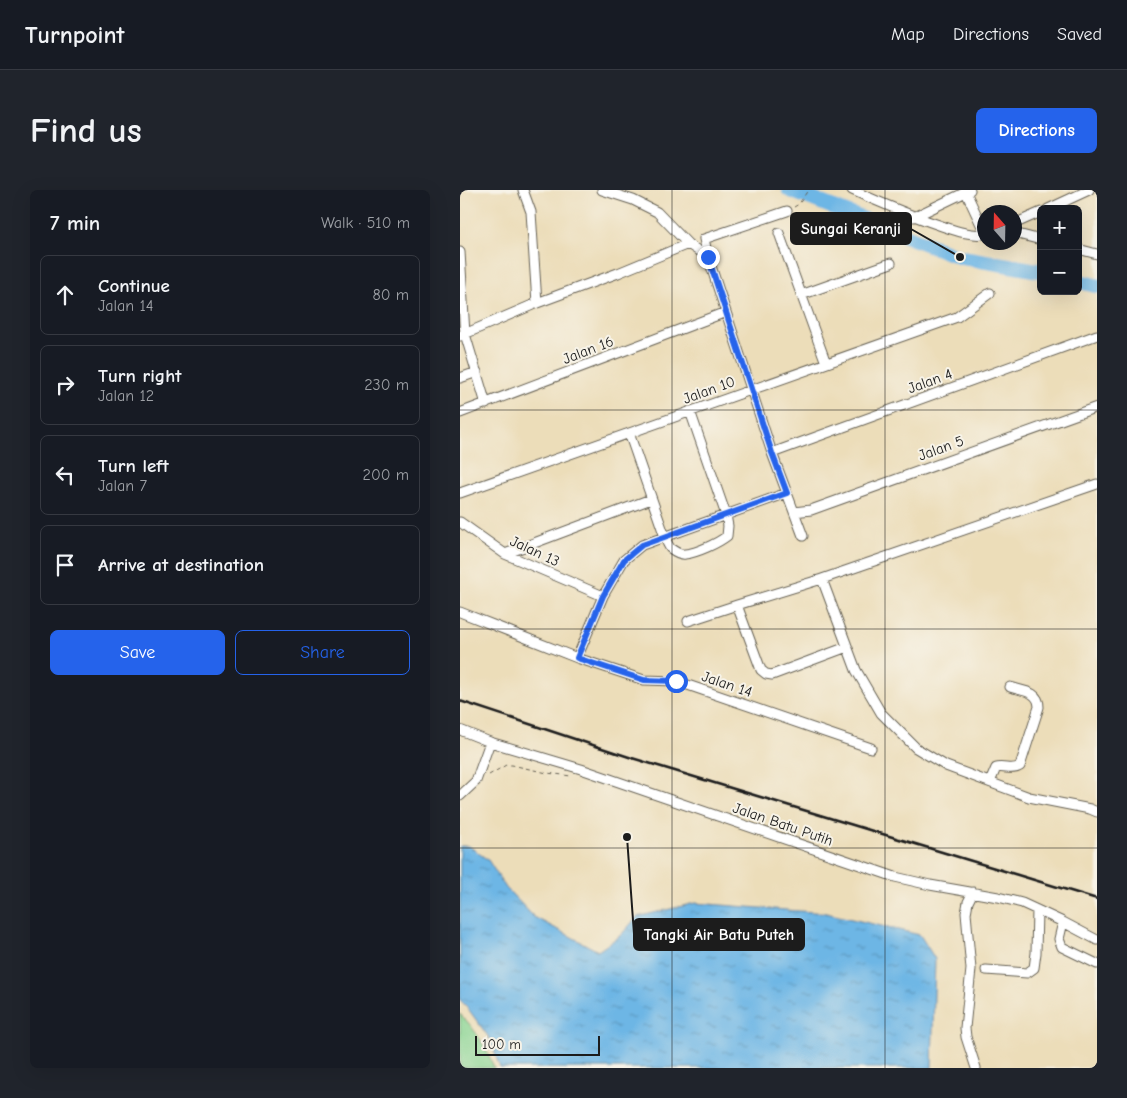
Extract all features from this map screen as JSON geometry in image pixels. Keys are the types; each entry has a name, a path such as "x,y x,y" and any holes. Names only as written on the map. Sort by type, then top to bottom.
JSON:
{"street":[{"path":"523,190 530,212 536,303"},
{"path":"602,190 633,200 657,212 688,244 708,257"},
{"path":"1054,205 1075,192 1089,190"},
{"path":"856,191 914,217 959,232 977,235"},
{"path":"914,217 967,191 977,216"},
{"path":"787,211 704,239 708,257 751,390 803,536"},
{"path":"1022,220 1037,214"},
{"path":"779,233 826,363"},
{"path":"1022,235 1037,239"},
{"path":"462,335 536,303 618,273 688,244"},
{"path":"1082,250 1097,254"},
{"path":"460,252 462,335 477,372 486,404"},
{"path":"801,295 891,263"},
{"name":"Jalan 10","path":"460,493 956,317 990,293"},
{"name":"Jalan 16","path":"460,413 726,312"},
{"name":"Jalan 4","path":"772,453 1097,335"},
{"path":"460,378 477,372"},
{"name":"Jalan 5","path":"794,512 811,510 1097,407"},
{"path":"629,433 664,537 670,547 680,554 703,548 721,541 727,536 728,526 726,515 690,411"},
{"path":"688,621 822,579 1097,484"},
{"path":"577,658 603,596 624,560 642,545 787,493"},
{"path":"505,554 652,499"},
{"name":"Jalan 13","path":"460,522 505,554 603,596"},
{"path":"822,579 856,670 881,713 916,748 946,766 1029,797 1097,812"},
{"path":"737,605 761,670 766,674 772,675 847,647"},
{"name":"Jalan 14","path":"460,612 577,658 644,680 676,681 872,748"},
{"path":"990,782 996,768 1015,769 1020,766 1040,707 1037,697 1033,694 1010,687"},
{"name":"Jalan Batu Putih","path":"460,730 490,742 581,769 894,877 1022,903 1097,940"},
{"path":"460,796 476,781 490,742"},
{"path":"973,892 968,902 966,913 972,969 965,1028 966,1038 976,1068"},
{"path":"986,970 1027,973 1034,968 1037,910"},
{"path":"1063,922 1059,938 1062,946 1097,964"}],"path":[{"path":"799,204 808,190"},
{"path":"488,775 512,765 571,776"}],"green space":[{"path":"460,1014 480,1039 494,1068 460,1068"}],"water":[{"path":"460,846 469,846 488,860 506,888 534,917 598,951 621,935 637,917 695,903 826,913 920,935 935,959 932,1068 500,1068 490,1039 460,1000"}],"waterway":[{"path":"789,190 960,257 1037,270"},
{"path":"1082,282 1097,286"}],"railway":[{"path":"460,701 632,758 1097,899"}],"place":[{"name":"Sungai Keranji","path":"960,257"},
{"name":"Tangki Air Batu Puteh","path":"627,837"}],"route":[{"path":"676,681 644,680 577,658 603,596 624,560 642,545 787,493 772,453 708,257"}]}
